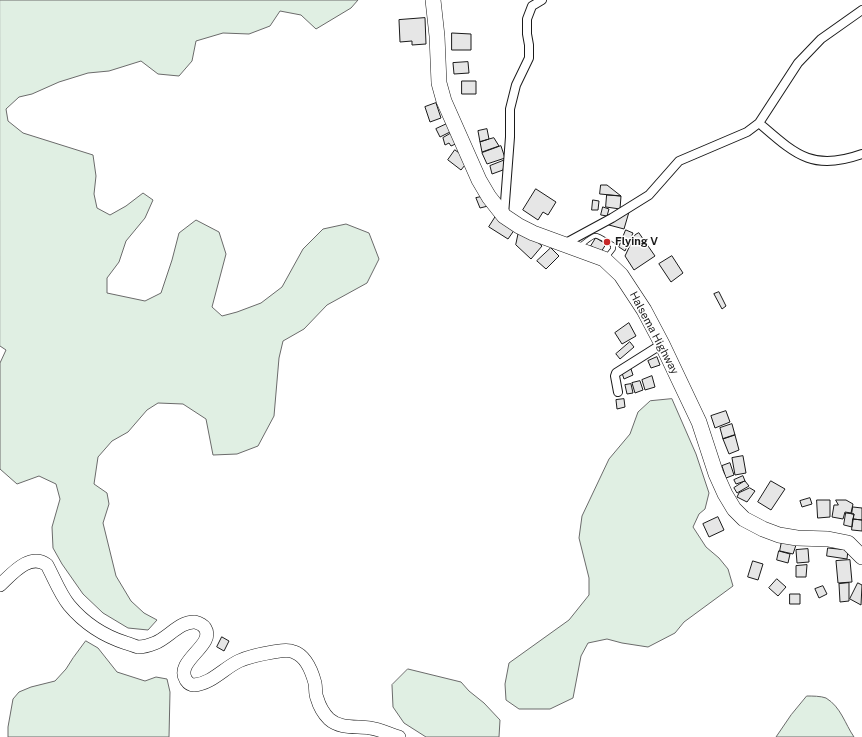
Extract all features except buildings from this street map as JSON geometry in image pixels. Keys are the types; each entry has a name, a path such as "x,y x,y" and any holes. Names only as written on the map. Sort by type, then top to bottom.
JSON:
{"highway":[{"name":"Halsema Highway","path":"433,0 440,83 444,101 479,180 489,197 504,216 519,226 533,233 604,259 621,276 644,310 662,344 699,422 716,474 725,494 734,509 744,519 779,535 848,543 862,557"}],"main road":[{"path":"0,585 24,564 39,560 48,565 68,604 98,632 137,647 147,646 157,642 186,624 196,622 202,625 206,630 206,640 185,668 184,674 186,679 194,685 207,681 237,662 254,655 288,650 304,659 315,684 317,698 324,713 329,718 344,726 370,728 398,737"}],"street":[{"path":"504,216 510,137 510,109 516,85 529,58 527,19 529,12 532,6 542,0"},
{"path":"570,247 649,195 679,161 747,132 759,123 798,63 821,39 862,10"},
{"path":"759,123 788,148 798,154 817,161 846,160 862,154"},
{"path":"618,392 615,376 616,373 662,344"}],"lane":[{"path":"570,247 597,235 613,245 613,249 604,259"}],"green space":[{"path":"0,0 358,0 351,8 316,29 301,15 280,11 270,26 249,34 223,33 196,41 192,61 179,76 158,74 141,61 109,71 88,73 59,82 32,94 19,97 6,109 8,121 23,133 93,155 96,176 94,194 97,208 110,215 126,206 143,193 153,200 145,218 126,241 119,262 107,278 107,293 145,301 161,293 179,233 196,220 219,232 226,254 212,307 222,316 261,303 282,287 303,249 323,229 346,224 369,233 379,259 367,283 327,305 304,329 283,341 279,358 274,416 258,446 237,454 213,455 206,419 183,404 158,403 147,410 128,432 112,441 98,457 94,484 107,493 109,504 103,523 116,576 131,601 144,613 157,620 148,630 128,628 103,613 83,594 62,564 53,548 52,527 60,499 56,484 39,476 17,484 0,469 0,363 6,350 0,346"},
{"path":"672,399 696,454 709,493 705,509 699,514 693,527 706,547 719,558 728,569 733,586 684,622 675,633 648,647 607,639 588,643 581,656 573,698 550,709 519,709 506,700 505,684 509,663 569,620 589,595 589,578 579,538 582,516 609,459 630,434 638,412 650,401"},
{"path":"86,641 98,648 117,672 145,681 156,677 167,679 170,692 169,737 8,737 8,727 13,699 19,692 31,687 55,681 66,669"},
{"path":"408,669 461,682 500,720 499,737 426,737 404,723 393,707 392,685"},
{"path":"807,696 824,697 831,702 839,711 854,737 776,737 791,715"}],"place":[{"name":"Flying V","path":"607,242"}]}
